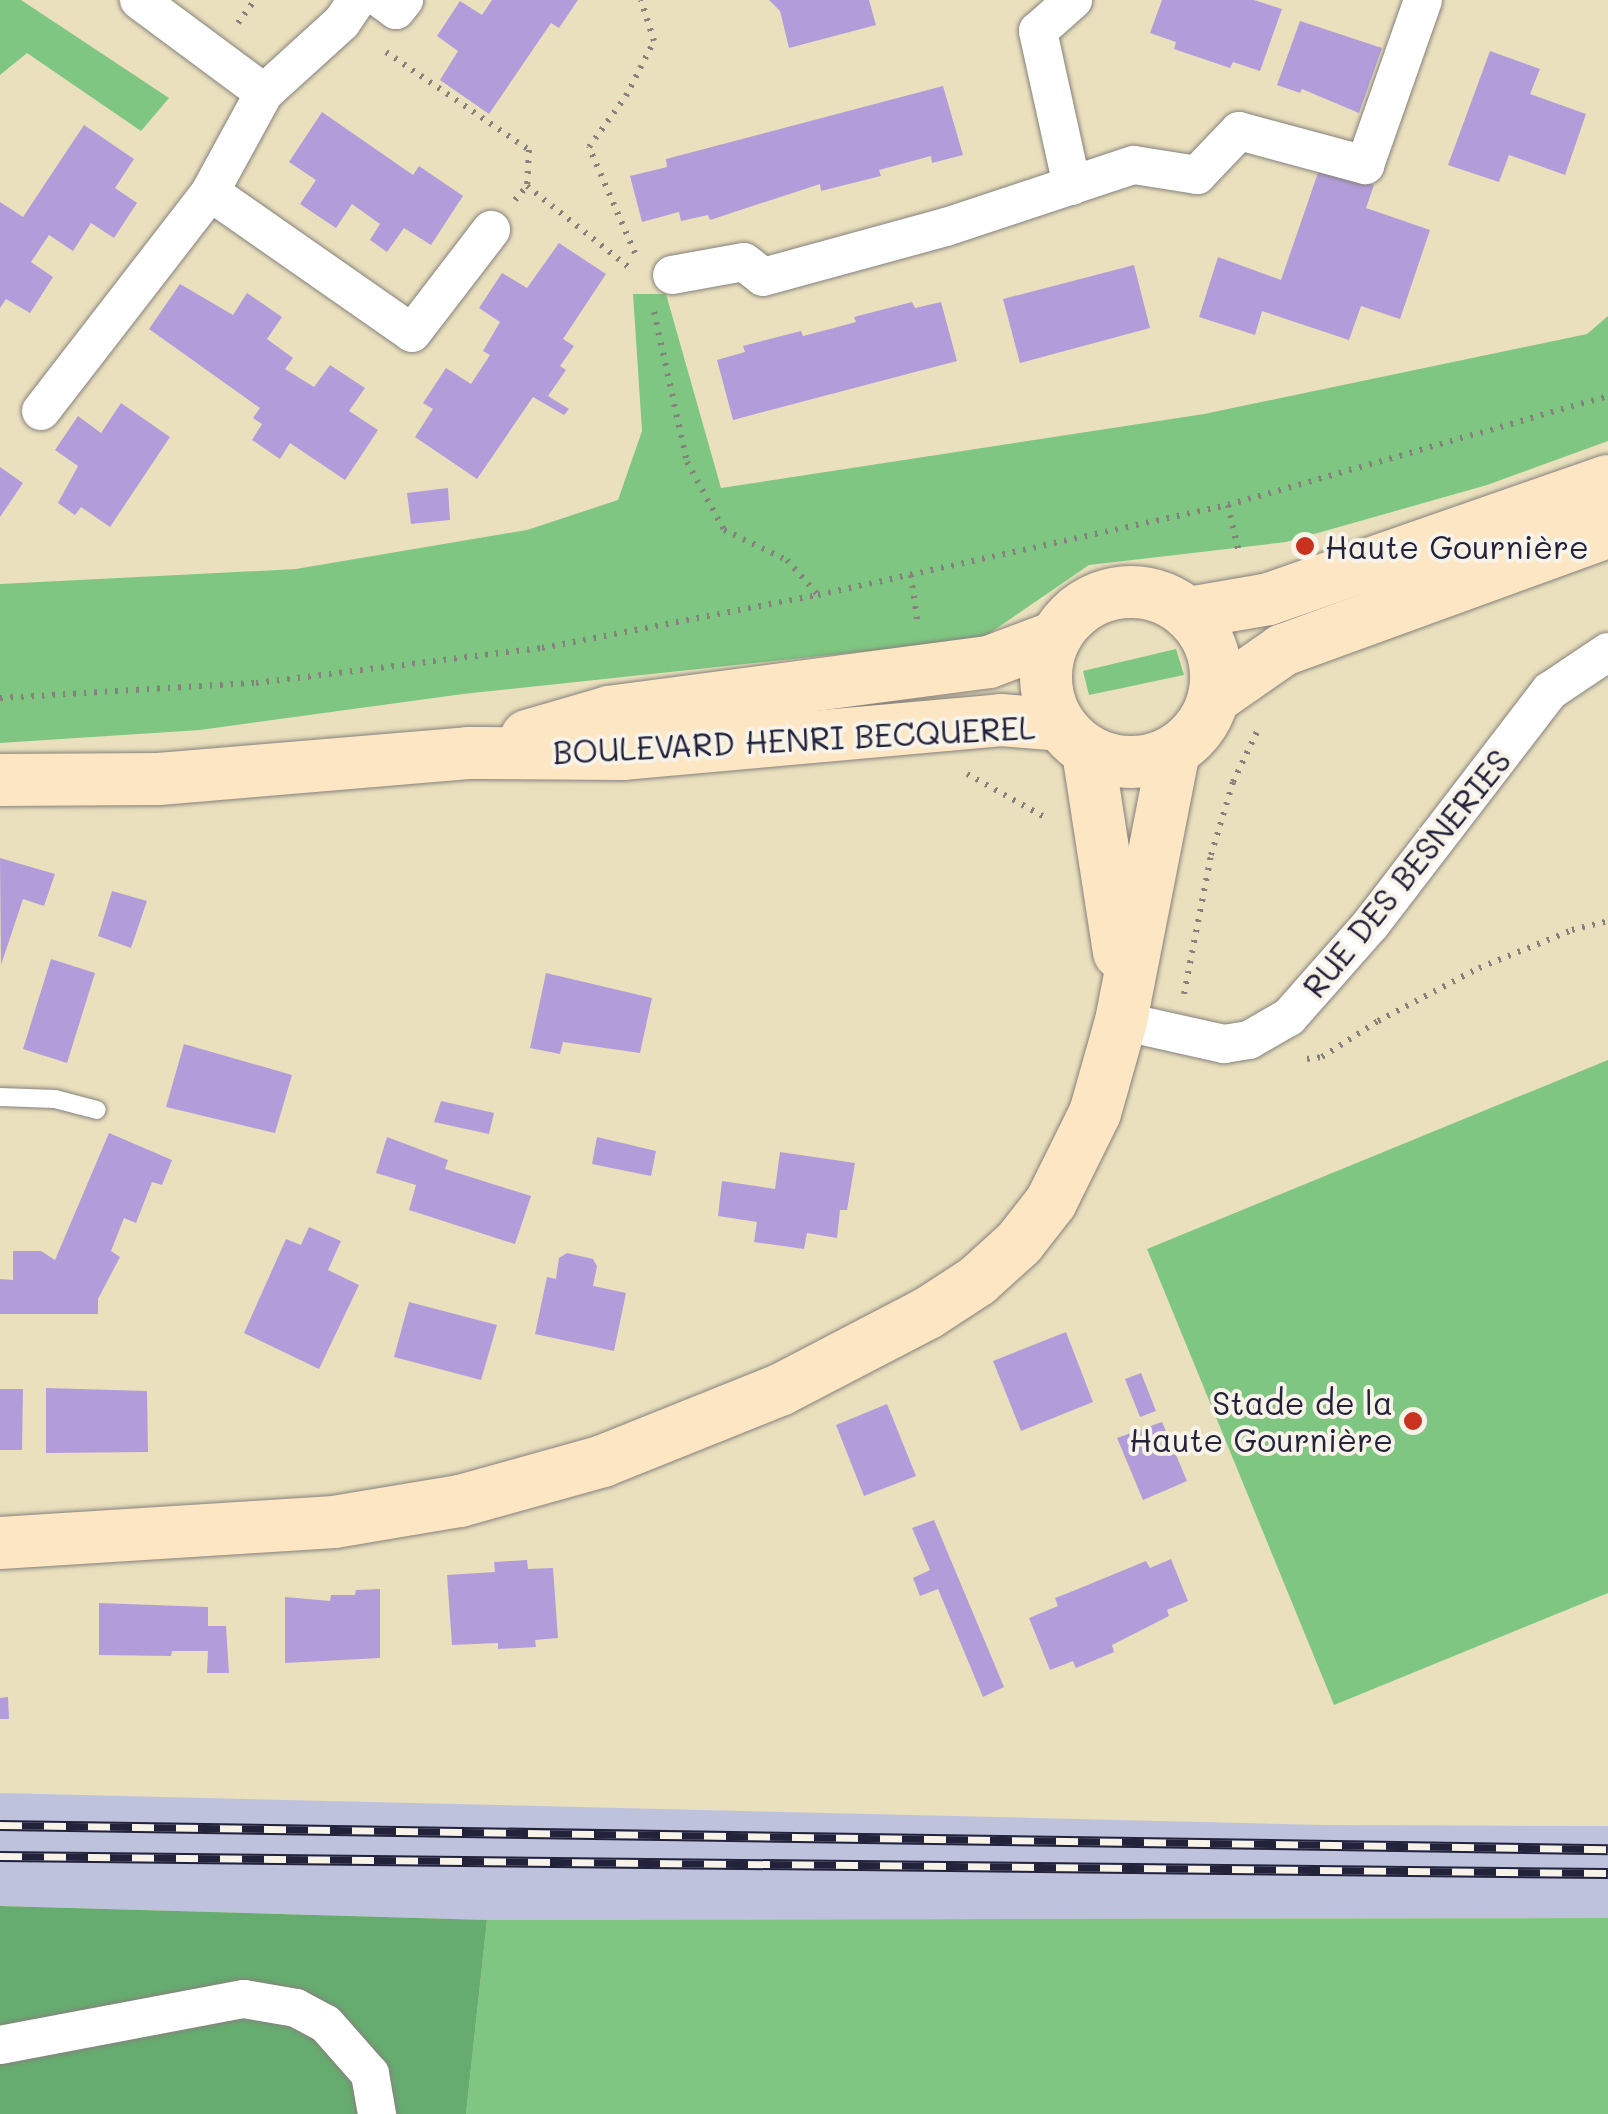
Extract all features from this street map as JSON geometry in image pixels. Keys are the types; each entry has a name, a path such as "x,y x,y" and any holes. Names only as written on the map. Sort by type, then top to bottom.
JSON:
{"main road":[{"path":"1188,612 1269,598 1608,481"},
{"path":"1214,698 1283,650 1608,532"},
{"path":"1074,738 1116,762 1146,762 1174,752 1199,728 1214,698 1213,652 1188,612 1154,595 1115,592 1090,601 1055,637 1046,681 1074,738 1123,1007"},
{"name":"BOULEVARD HENRI BECQUEREL","path":"468,753 609,712 989,662 1055,637"},
{"name":"BOULEVARD HENRI BECQUEREL","path":"0,780 159,778 468,753 622,754 1001,720 1074,738"},
{"path":"0,1544 334,1522 444,1504 602,1461 780,1390 928,1313 977,1281 1019,1243 1074,1163 1095,1113 1123,1007 1174,752"}],"street":[{"path":"139,0 264,92"},
{"path":"382,0 396,10 404,0"},
{"path":"1072,186 1038,30 1073,0"},
{"path":"660,279 744,262 763,277 946,227 1134,165 1197,175 1239,131 1365,165 1423,0"},
{"path":"41,411 210,192 264,92 349,11"},
{"path":"210,192 412,332 491,230"},
{"name":"RUE DES BESNERIES","path":"1249,1040 1289,1017 1371,924 1550,691 1608,652"},
{"path":"1123,1007 1224,1044 1249,1040"},
{"path":"0,2044 244,1998 296,2008 326,2024 370,2074 378,2114"}],"lane":[{"path":"0,1097 55,1098 97,1110"}],"path":[{"path":"641,0 654,41 626,96 589,146 660,279 687,462 724,530 787,560 818,595"},
{"path":"349,11 529,150 527,186 491,230"},
{"path":"527,186 660,279"},
{"path":"0,698 256,683 542,648 818,595 1228,505 1608,396"},
{"path":"1211,855 1233,782 1266,720"},
{"path":"1249,1040 1282,1062 1322,1057 1378,1021 1478,968 1572,930 1608,921"}],"shaded area":[{"path":"0,1793 1324,1825 1608,1826 1608,1918 487,1920 0,1906"}],"green space":[{"path":"0,0 21,0 169,98 141,131 27,53 0,75"},
{"path":"633,294 666,294 721,488 1204,414 1587,334 1608,316 1608,441 1487,485 1286,542 1089,565 981,639 463,694 200,730 0,743 0,584 296,569 527,530 618,500 642,431"},
{"path":"1176,649 1184,675 1089,695 1083,671"},
{"name":"Stade de la Haute Gournière","path":"1608,1060 1608,1593 1334,1705 1147,1249"},
{"path":"0,1906 487,1920 466,2114 0,2114"},
{"path":"1608,1918 1608,2114 466,2114 487,1920"}],"building":[{"path":"492,0 578,0 559,28 551,23 489,114 440,80 458,51 437,36 460,1 482,15"},
{"path":"769,0 869,0 876,25 789,48 780,11"},
{"path":"1162,0 1254,0 1282,9 1260,71 1233,62 1230,68 1174,49 1176,42 1150,33"},
{"path":"1300,21 1382,48 1359,113 1302,89 1300,93 1277,85"},
{"path":"1490,51 1540,69 1530,94 1586,114 1565,175 1509,155 1499,182 1448,165"},
{"path":"943,86 963,155 932,163 931,156 879,170 881,176 821,191 820,184 710,220 708,215 681,221 679,212 642,222 630,176 667,167 666,159"},
{"path":"322,112 413,175 419,166 463,196 431,245 404,228 387,252 370,240 380,224 352,204 336,228 300,204 316,180 289,162"},
{"path":"84,125 134,159 115,188 137,203 114,238 91,223 73,251 49,235 31,262 53,277 30,313 6,299 0,308 0,202 23,217"},
{"path":"1320,167 1374,185 1366,208 1430,230 1400,319 1361,306 1349,340 1262,311 1255,335 1199,317 1218,257 1281,280"},
{"path":"559,243 606,274 563,339 574,346 560,366 566,370 548,396 569,409 564,415 533,397 477,479 415,437 433,409 423,403 446,368 471,384 490,355 483,351 500,322 479,308 502,273 527,288"},
{"path":"1134,265 1150,328 1020,363 1003,299"},
{"path":"180,284 233,315 247,293 282,317 267,339 293,358 285,369 314,387 330,365 365,388 349,411 378,430 345,480 290,443 280,459 252,440 262,424 253,418 260,408 149,329"},
{"path":"912,302 915,308 941,302 957,361 733,420 717,360 745,352 743,346 801,331 803,336 830,329 856,322 854,317"},
{"path":"121,403 170,437 110,527 81,507 75,515 58,503 78,466 55,450 78,416 101,433"},
{"path":"0,467 23,483 0,517"},
{"path":"448,488 450,520 411,524 407,493"},
{"path":"0,858 55,874 44,906 23,899 1,965"},
{"path":"112,891 147,901 131,948 98,936"},
{"path":"51,959 95,973 67,1063 23,1049"},
{"path":"546,973 652,998 640,1053 563,1042 560,1054 530,1048"},
{"path":"184,1044 292,1075 275,1133 166,1107"},
{"path":"441,1101 494,1113 489,1134 434,1122"},
{"path":"109,1133 172,1160 162,1185 152,1182 136,1223 124,1218 111,1251 120,1257 98,1299 98,1314 0,1314 0,1279 13,1280 13,1251 41,1251 55,1260"},
{"path":"387,1137 448,1160 445,1169 531,1196 515,1244 409,1210 416,1185 376,1173"},
{"path":"597,1137 656,1151 651,1176 592,1164"},
{"path":"780,1152 855,1163 847,1210 840,1210 837,1238 807,1233 804,1249 754,1242 757,1222 718,1216 722,1181 775,1189"},
{"path":"309,1227 341,1241 328,1270 359,1285 319,1369 244,1333 286,1239 301,1245"},
{"path":"567,1253 593,1259 597,1266 593,1286 626,1293 614,1351 535,1334 547,1277 556,1279 559,1258"},
{"path":"409,1302 497,1325 481,1380 394,1357"},
{"path":"1066,1332 1093,1402 1021,1431 993,1361"},
{"path":"1141,1373 1156,1411 1140,1417 1125,1379"},
{"path":"46,1388 147,1391 148,1452 46,1453"},
{"path":"0,1389 23,1389 22,1450 0,1450"},
{"path":"887,1404 916,1476 864,1496 836,1425"},
{"path":"1162,1422 1187,1481 1143,1500 1117,1438"},
{"path":"934,1520 1004,1687 983,1697 938,1589 920,1596 913,1578 930,1570 912,1528"},
{"path":"1171,1559 1188,1601 1167,1610 1169,1616 1112,1645 1114,1652 1076,1668 1073,1661 1050,1670 1029,1618 1058,1606 1055,1598 1146,1561 1150,1568"},
{"path":"527,1560 528,1569 553,1568 558,1638 535,1640 536,1647 498,1649 498,1643 452,1645 447,1575 495,1572 494,1562"},
{"path":"380,1589 380,1658 285,1663 285,1597 330,1601 331,1595"},
{"path":"99,1603 208,1607 208,1626 226,1626 229,1673 207,1673 208,1651 172,1651 171,1656 99,1655"},
{"path":"8,1697 9,1719 0,1719 0,1698"}],"railway":[{"path":"0,1825 1608,1849"},
{"path":"0,1856 1608,1873"}],"place":[{"name":"Haute Gournière","path":"1305,546"},
{"name":"Stade de la Haute Gournière","path":"1413,1421"}]}
